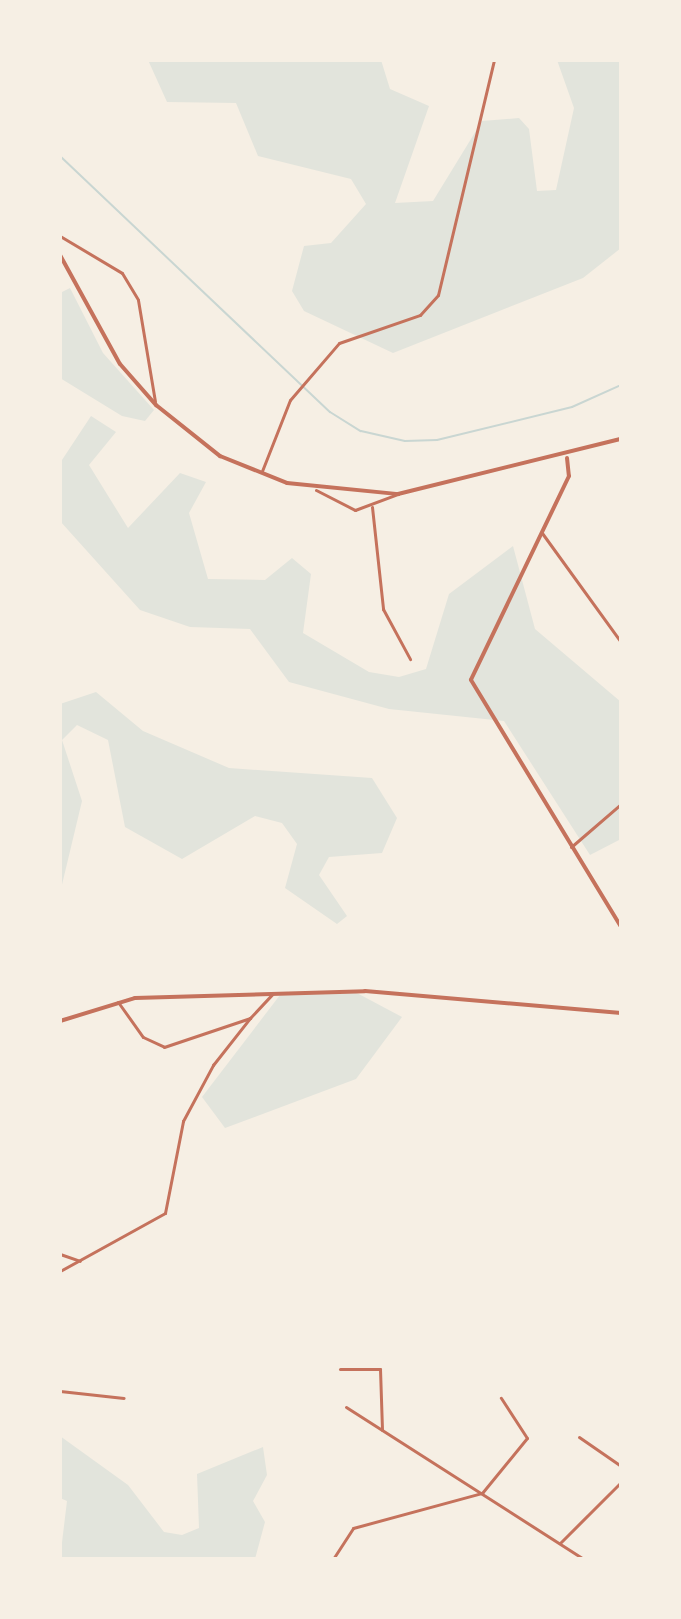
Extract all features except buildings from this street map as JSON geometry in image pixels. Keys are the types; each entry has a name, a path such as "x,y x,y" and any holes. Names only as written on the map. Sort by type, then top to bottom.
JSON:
{"street":[{"path":"261,473 290,400 339,343 420,315 438,295 494,60"},
{"path":"60,236 122,273 138,300 156,405"},
{"path":"60,255 120,364 156,405 200,444 261,473 316,490 398,494"},
{"path":"316,490 341,507 372,507 398,494 567,458 621,439"},
{"path":"567,458 569,476 471,680 621,927"},
{"path":"372,507 383,609 410,659"},
{"path":"542,533 621,642"},
{"path":"571,847 621,804"},
{"path":"60,1021 118,1001 272,994 413,993 621,1013"},
{"path":"60,1271 165,1213 183,1121 213,1065 272,994"},
{"path":"118,1001 143,1037 164,1047 250,1018"},
{"path":"60,1254 80,1261"},
{"path":"340,1369 380,1369 382,1430"},
{"path":"60,1391 124,1398"},
{"path":"333,1559 353,1528 482,1493 527,1438 501,1398"},
{"path":"346,1407 584,1559"},
{"path":"579,1437 621,1466"},
{"path":"560,1543 621,1482"}],"shaded area":[{"path":"148,60 381,60 390,89 429,106 395,203 433,201 482,121 519,118 529,129 537,191 556,190 574,108 557,60 621,60 621,248 583,278 393,353 304,311 292,291 304,246 331,243 366,204 351,179 258,156 236,103 167,102"},
{"path":"70,288 103,353 154,410 145,421 122,416 60,378 60,293"},
{"path":"91,416 116,432 89,465 128,528 180,473 206,482 189,513 208,579 265,580 292,558 311,574 303,633 369,672 399,677 426,669 449,594 513,546 535,629 621,702 621,839 590,855 504,721 389,709 289,682 250,629 190,627 140,610 60,521 60,463"},
{"path":"96,692 143,731 229,768 372,778 397,818 382,853 329,857 319,875 347,916 337,924 285,888 297,844 282,823 255,816 182,859 125,827 108,740 77,725 62,740 82,801 60,893 60,704"},
{"path":"355,992 402,1017 356,1079 225,1128 202,1097 280,995"},
{"path":"60,1436 128,1485 164,1532 182,1535 199,1528 197,1474 263,1447 267,1475 253,1501 265,1522 255,1559 60,1559 67,1501 60,1498"}],"waterway":[{"path":"60,156 330,412 361,431 405,441 437,440 572,407 621,385"}]}
